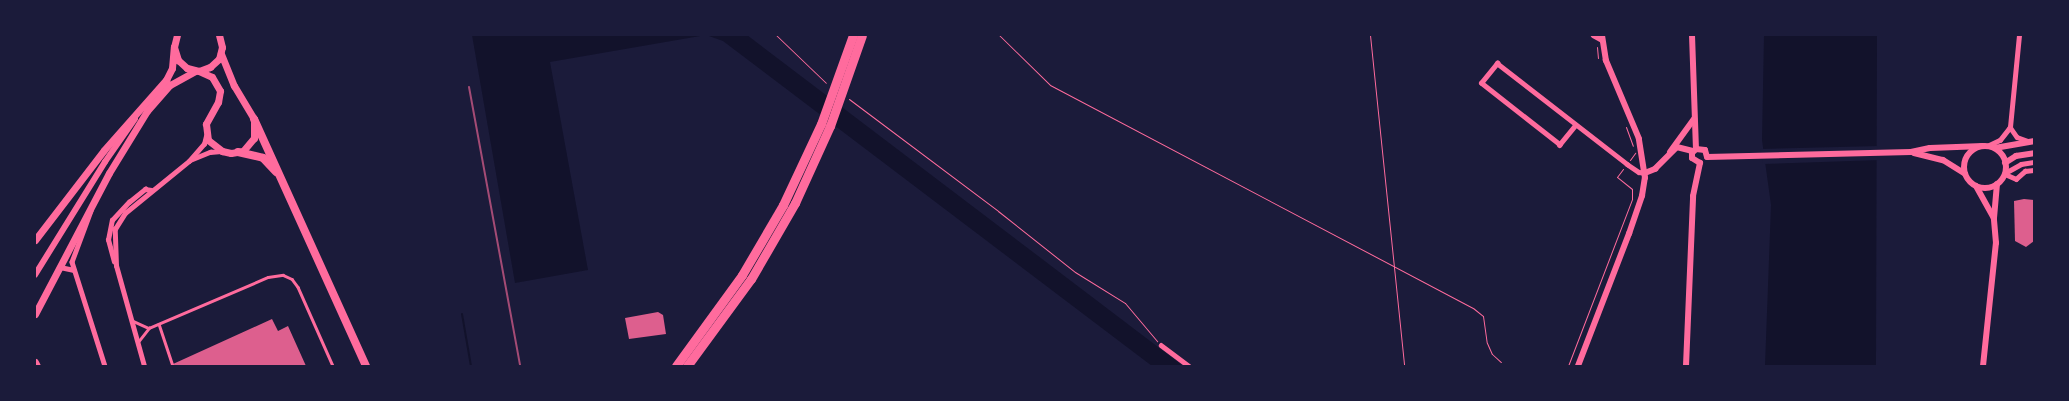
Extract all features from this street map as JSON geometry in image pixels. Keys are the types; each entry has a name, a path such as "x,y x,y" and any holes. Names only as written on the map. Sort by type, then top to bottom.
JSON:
{"highway":[{"path":"676,366 742,275 783,205 821,124 853,35"},
{"path":"688,366 751,279 795,203 830,126 862,35"},
{"path":"254,119 366,366"},
{"path":"238,152 263,158 281,177"}],"main road":[{"path":"175,39 180,63 212,77 220,90 218,102 206,124 206,132 211,144 222,151 238,152 247,148 254,138 254,119 234,86 221,53 219,35"},
{"path":"1692,35 1693,160 1700,163"},
{"path":"35,314 145,109 169,74 175,39"},
{"path":"35,240 104,150 170,85 197,71 214,65 221,53"},
{"path":"1670,152 1694,119"},
{"path":"1965,174 1964,164 1967,156 1973,150 1985,146"},
{"path":"1686,366 1694,196 1700,163 1707,157 1739,158 1911,152 1930,148 1985,146 1995,148 2002,155 2005,163 2005,173 1997,184 1988,188 1976,186"},
{"path":"1694,150 1705,150 1707,157"},
{"path":"1911,152 1943,160 1965,174 1976,186 1994,218"},
{"path":"1983,366 1996,243 1994,218 1997,184"}],"street":[{"path":"1985,146 2000,140 2010,127 2019,35"},
{"path":"1578,366 1632,225 1643,192 1645,173 1639,139 1608,67 1598,37"},
{"path":"1576,125 1560,145 1482,83 1497,63 1627,164 1645,173 1655,169 1670,152 1679,147 1694,150"},
{"path":"35,275 112,151 145,109"},
{"path":"2010,127 2017,137 2031,141"},
{"path":"144,366 116,266 114,236 117,223 151,190 189,161 204,144 206,132"},
{"path":"1995,148 2031,141"},
{"path":"189,161 210,152 222,151"},
{"path":"2005,163 2016,156 2034,153"},
{"path":"2005,173 2021,164 2034,162"},
{"path":"2005,173 2016,179 2023,172 2034,170"},
{"path":"92,205 89,221 72,258 74,270 105,366"},
{"path":"60,268 74,270"},
{"path":"1161,345 1189,366"}],"lane":[{"path":"138,343 149,328 268,277 283,275 292,279 298,287 333,366"},
{"path":"132,320 149,328"},
{"path":"159,324 174,366"}],"path":[{"path":"776,35 828,85"},
{"path":"999,35 1050,84 1478,311 1483,316 1489,348 1501,362"},
{"path":"1370,35 1392,266 1404,366"},
{"path":"1598,37 1600,63"},
{"path":"847,98 998,211 1075,272 1125,303 1161,345"},
{"path":"1568,366 1632,199 1632,189 1616,178 1635,152 1626,126"}],"shaded area":[{"path":"472,35 706,35 550,62 588,270 515,283"},
{"path":"706,35 747,35 1183,366 1152,366 723,41"},
{"path":"1764,35 1877,35 1876,366 1765,366 1771,205 1762,140"}],"pier":[{"path":"1880,146 1880,160 1763,164 1760,149"}],"building":[{"path":"2034,200 2034,241 2026,247 2015,241 2014,201"},
{"path":"658,312 663,315 666,334 629,339 625,318"},
{"path":"272,319 278,331 288,326 306,366 174,366 173,364"}],"waterway":[{"path":"462,314 471,366"}],"railway":[{"path":"469,87 520,366"}]}
